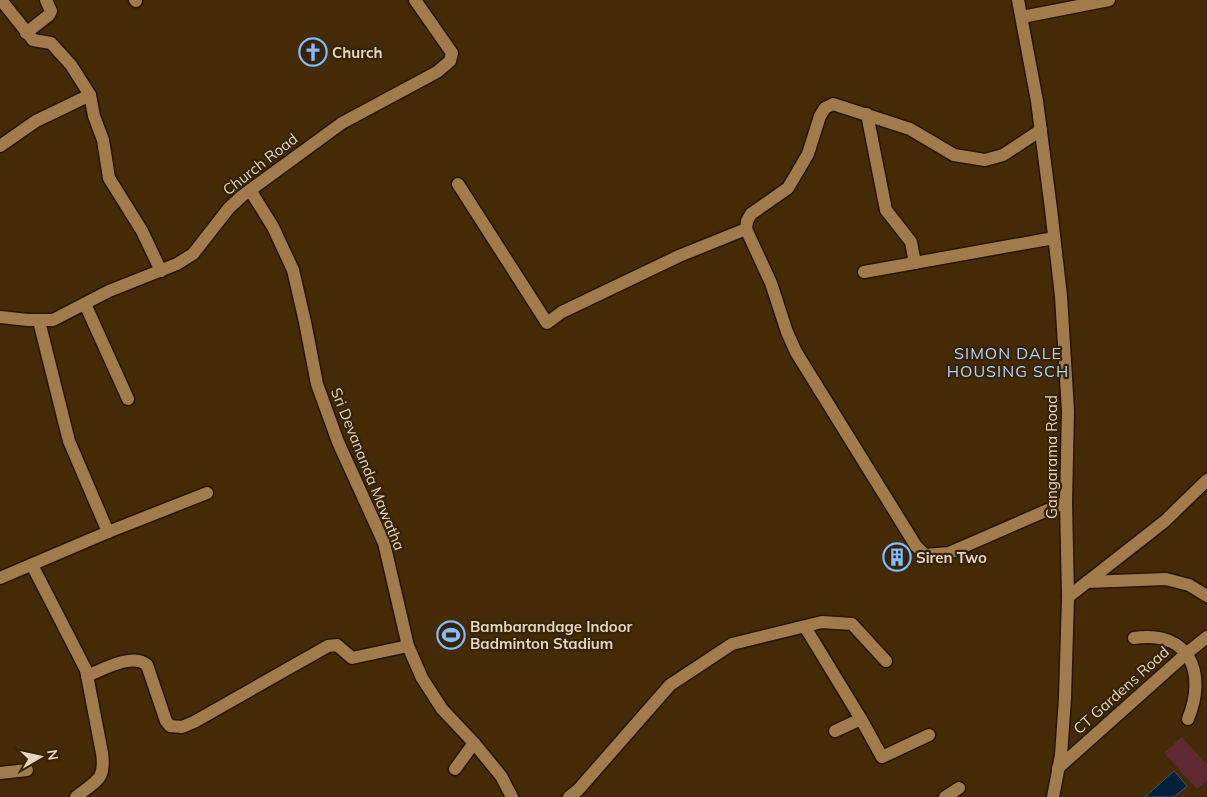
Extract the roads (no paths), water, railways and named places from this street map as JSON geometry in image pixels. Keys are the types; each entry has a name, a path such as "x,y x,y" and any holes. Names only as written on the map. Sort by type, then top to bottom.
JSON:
{"street":[{"path":"1,0 33,40 51,43 71,65 90,95 94,116 103,140 109,178 142,231 161,271"},
{"path":"26,33 49,15 51,11 46,0"},
{"name":"Church Road","path":"0,317 53,320 109,291 177,264 193,254 229,208 250,190 342,122 437,72 450,61 452,53 415,0"},
{"name":"Gangarama Road","path":"1018,0 1041,130 1061,296 1068,411 1066,502 1068,597 1065,698 1061,755 1053,797"},
{"path":"1022,17 1109,0"},
{"path":"0,146 36,121 90,95"},
{"path":"1041,130 1003,156 985,160 954,155 910,128 833,104 825,108 820,116 808,154 788,188 751,214 746,228 771,283 787,332 796,352 906,526 916,546 925,555 950,553 1066,502"},
{"path":"867,114 886,210 911,242 915,263"},
{"path":"458,184 547,323 562,312 679,256 746,228"},
{"name":"Sri Devananda Mawatha","path":"250,190 273,227 293,270 317,384 338,442 384,543 408,646 422,678 442,710 474,742 501,776 512,797"},
{"path":"864,272 1054,238"},
{"path":"85,304 128,399"},
{"path":"39,320 69,441 108,532"},
{"path":"1068,597 1165,521 1207,480"},
{"path":"0,578 108,532 207,493"},
{"path":"32,565 86,670 104,765 102,775 97,781 76,797"},
{"path":"1087,582 1166,579 1189,585 1207,596"},
{"path":"569,797 578,790 670,685 732,644 822,622 852,624 886,661"},
{"path":"805,626 882,757 929,735"},
{"path":"1134,638 1146,636 1172,641 1187,653 1193,669 1195,688 1193,707 1188,719"},
{"name":"CT Gardens Road","path":"1058,768 1207,637"},
{"path":"87,676 121,662 135,659 142,661 147,665 166,722 170,726 182,727 331,645 337,645 352,658 408,646"},
{"path":"835,731 861,719"},
{"path":"455,768 474,742"},
{"path":"0,773 27,770"},
{"path":"945,797 959,788"}],"water":[{"path":"1174,771 1187,786 1174,797 1145,797"}],"place":[{"name":"Church","path":"313,52"},
{"name":"Siren Two","path":"897,557"},
{"name":"Bambarandage Indoor Badminton Stadium","path":"451,635"}],"district":[{"name":"SIMON DALE HOUSING SCH","path":"1008,362"}]}
